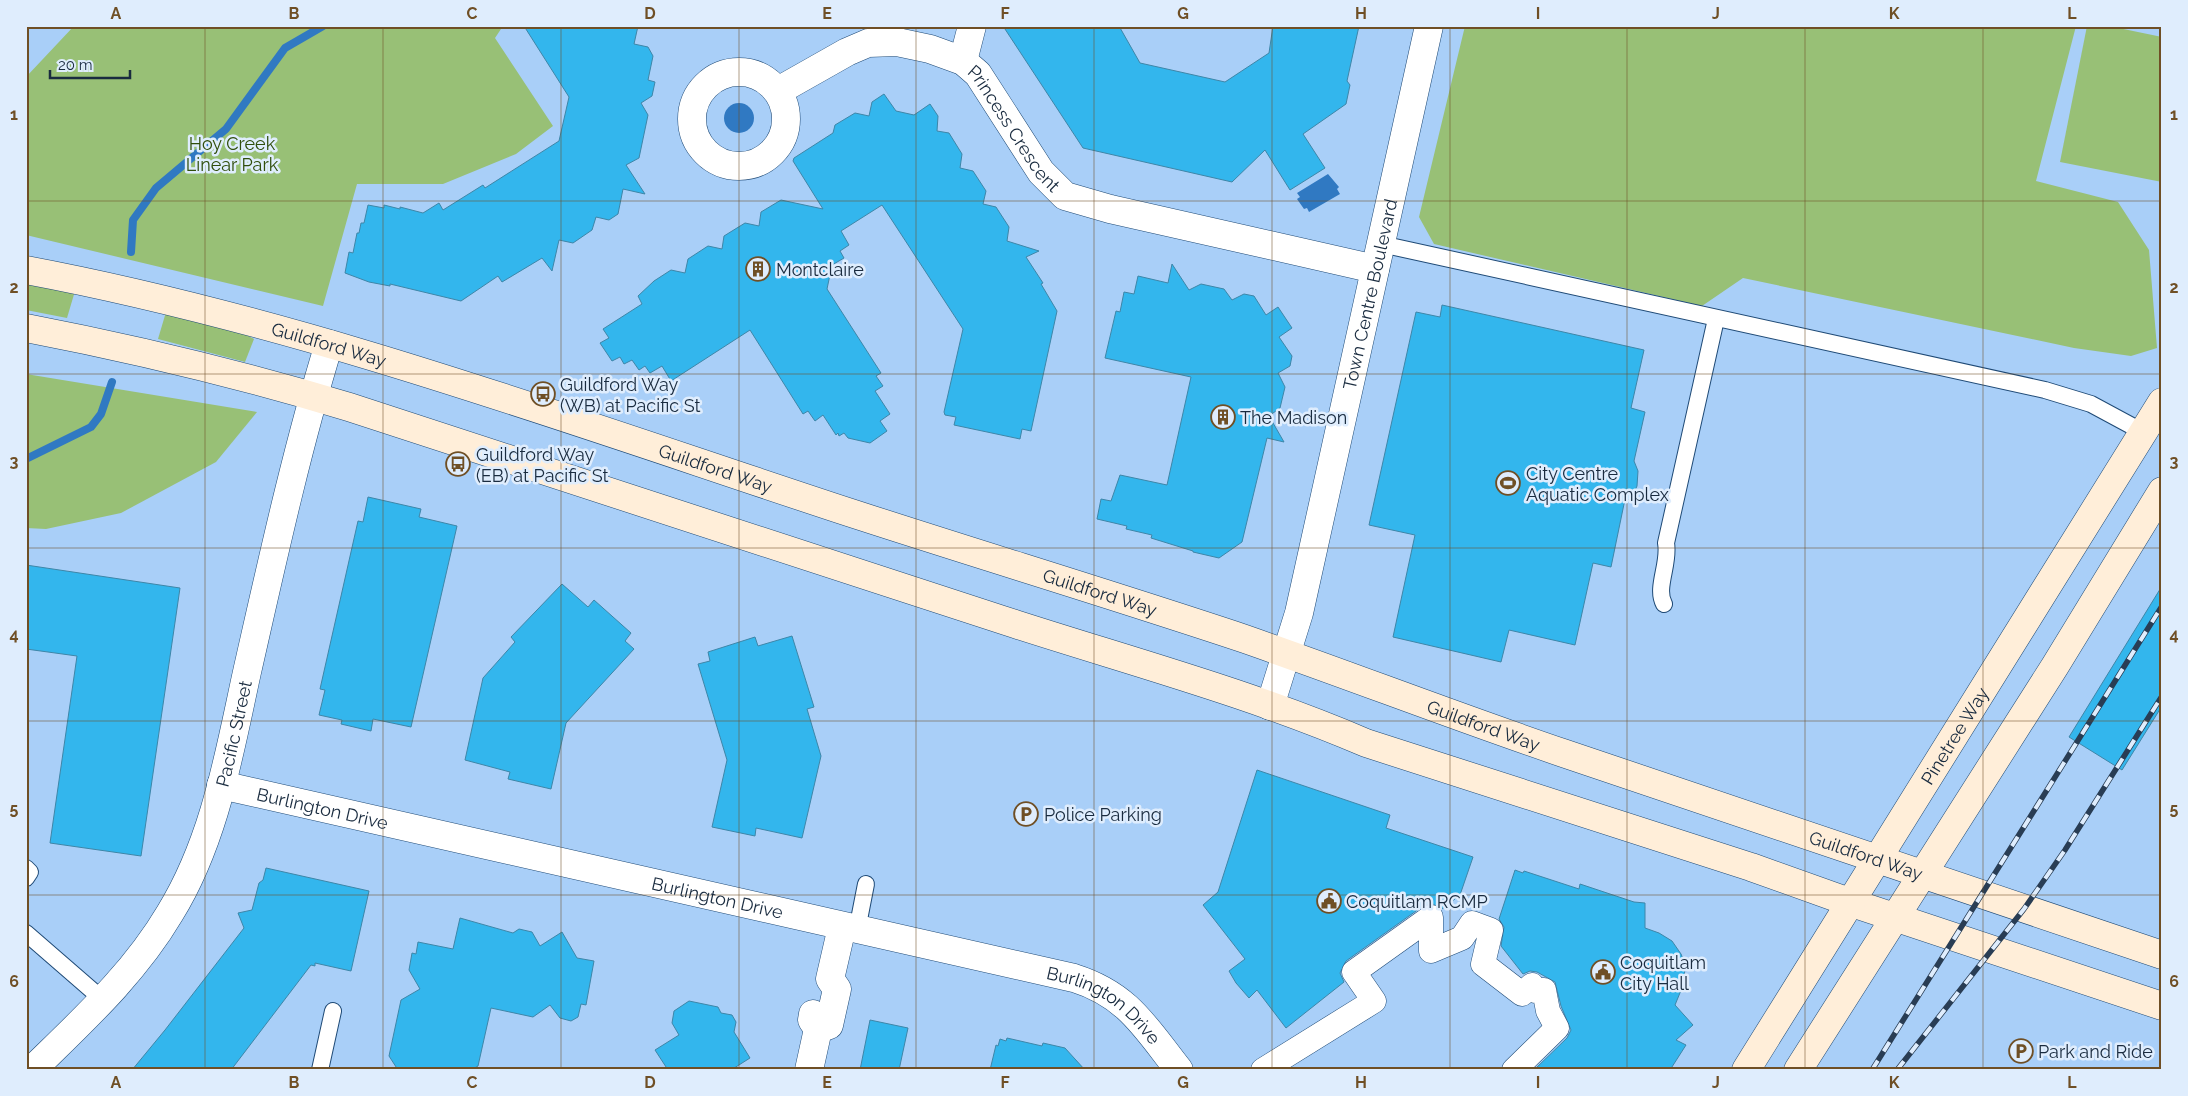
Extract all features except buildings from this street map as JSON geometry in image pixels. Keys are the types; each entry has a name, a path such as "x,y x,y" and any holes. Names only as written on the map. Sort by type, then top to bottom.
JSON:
{"main road":[{"name":"Guildford Way","path":"26,270 137,293 329,344 637,441 847,512 1242,638 1558,751 2162,954"},
{"path":"26,328 125,348 313,396 1055,637 1194,679 1325,726 1366,743 1751,867 1895,918 2162,1006"},
{"name":"Pinetree Way","path":"1746,1070 2162,402"},
{"path":"1798,1070 1868,956 1895,918 2055,666 2162,491"}],"street":[{"path":"963,61 972,26"},
{"name":"Town Centre Boulevard","path":"1270,706 1300,613 1430,26"},
{"name":"Princess Crescent","path":"778,92 863,45 922,36 963,61 986,84 1041,172 1065,196 1103,208 1378,256"},
{"name":"Pacific Street","path":"32,1070 138,960 171,912 201,851 222,785 284,512 313,396 329,344"},
{"name":"Burlington Drive","path":"222,785 1092,984 1109,992 1126,1005 1179,1070"},
{"path":"1263,1070 1374,1001 1354,972 1431,917 1431,951 1462,938 1472,924 1492,930 1483,964 1522,994 1532,985 1536,991 1544,990 1548,1010 1557,1028 1514,1070"},
{"path":"809,1070 818,1029 829,1025 837,989 830,979 849,928"}],"lane":[{"path":"1378,256 1746,323 2045,390 2091,404 2143,432"},
{"path":"1664,604 1660,594 1668,558 1666,543 1716,319"},
{"path":"26,868 30,872 26,878"},
{"path":"849,928 866,884"},
{"path":"26,934 102,999"},
{"path":"320,1070 333,1011"}],"green space":[{"name":"Hoy Creek Linear Park","path":"74,26 503,26 495,38 553,126 516,154 443,184 357,184 323,306 26,235 26,77"},
{"path":"1465,26 2076,26 2036,181 2118,202 2149,250 2157,348 2131,356 2074,348 1743,278 1702,306 1434,244 1419,217"},
{"path":"2087,26 2109,26 2162,37 2162,182 2060,162"},
{"path":"26,282 75,291 67,318 26,310"},
{"path":"166,312 243,333 254,339 245,362 158,339"},
{"path":"26,374 257,412 216,462 121,513 46,529 26,528"}],"water":[{"path":"739,103 750,107 754,118 750,129 739,133 728,129 724,118 728,107"},
{"path":"1328,174 1339,187 1337,189 1340,194 1309,212 1307,208 1304,209 1297,199 1300,197 1297,193"}],"waterway":[{"path":"131,252 133,220 156,188 226,129 285,48 323,26"},
{"path":"26,459 91,427 101,414 112,382"}],"railway":[{"path":"1872,1070 2162,606"},
{"path":"1897,1070 2024,909 2065,850 2162,696"}],"place":[{"name":"Montclaire","path":"758,269"},
{"name":"Guildford Way (WB) at Pacific St","path":"543,394"},
{"name":"The Madison","path":"1223,417"},
{"name":"Guildford Way (EB) at Pacific St","path":"458,464"},
{"name":"City Centre Aquatic Complex","path":"1508,483"},
{"name":"Police Parking","path":"1026,814"},
{"name":"Coquitlam RCMP","path":"1329,901"},
{"name":"Coquitlam City Hall","path":"1603,972"},
{"name":"Park and Ride","path":"2021,1051"}]}
